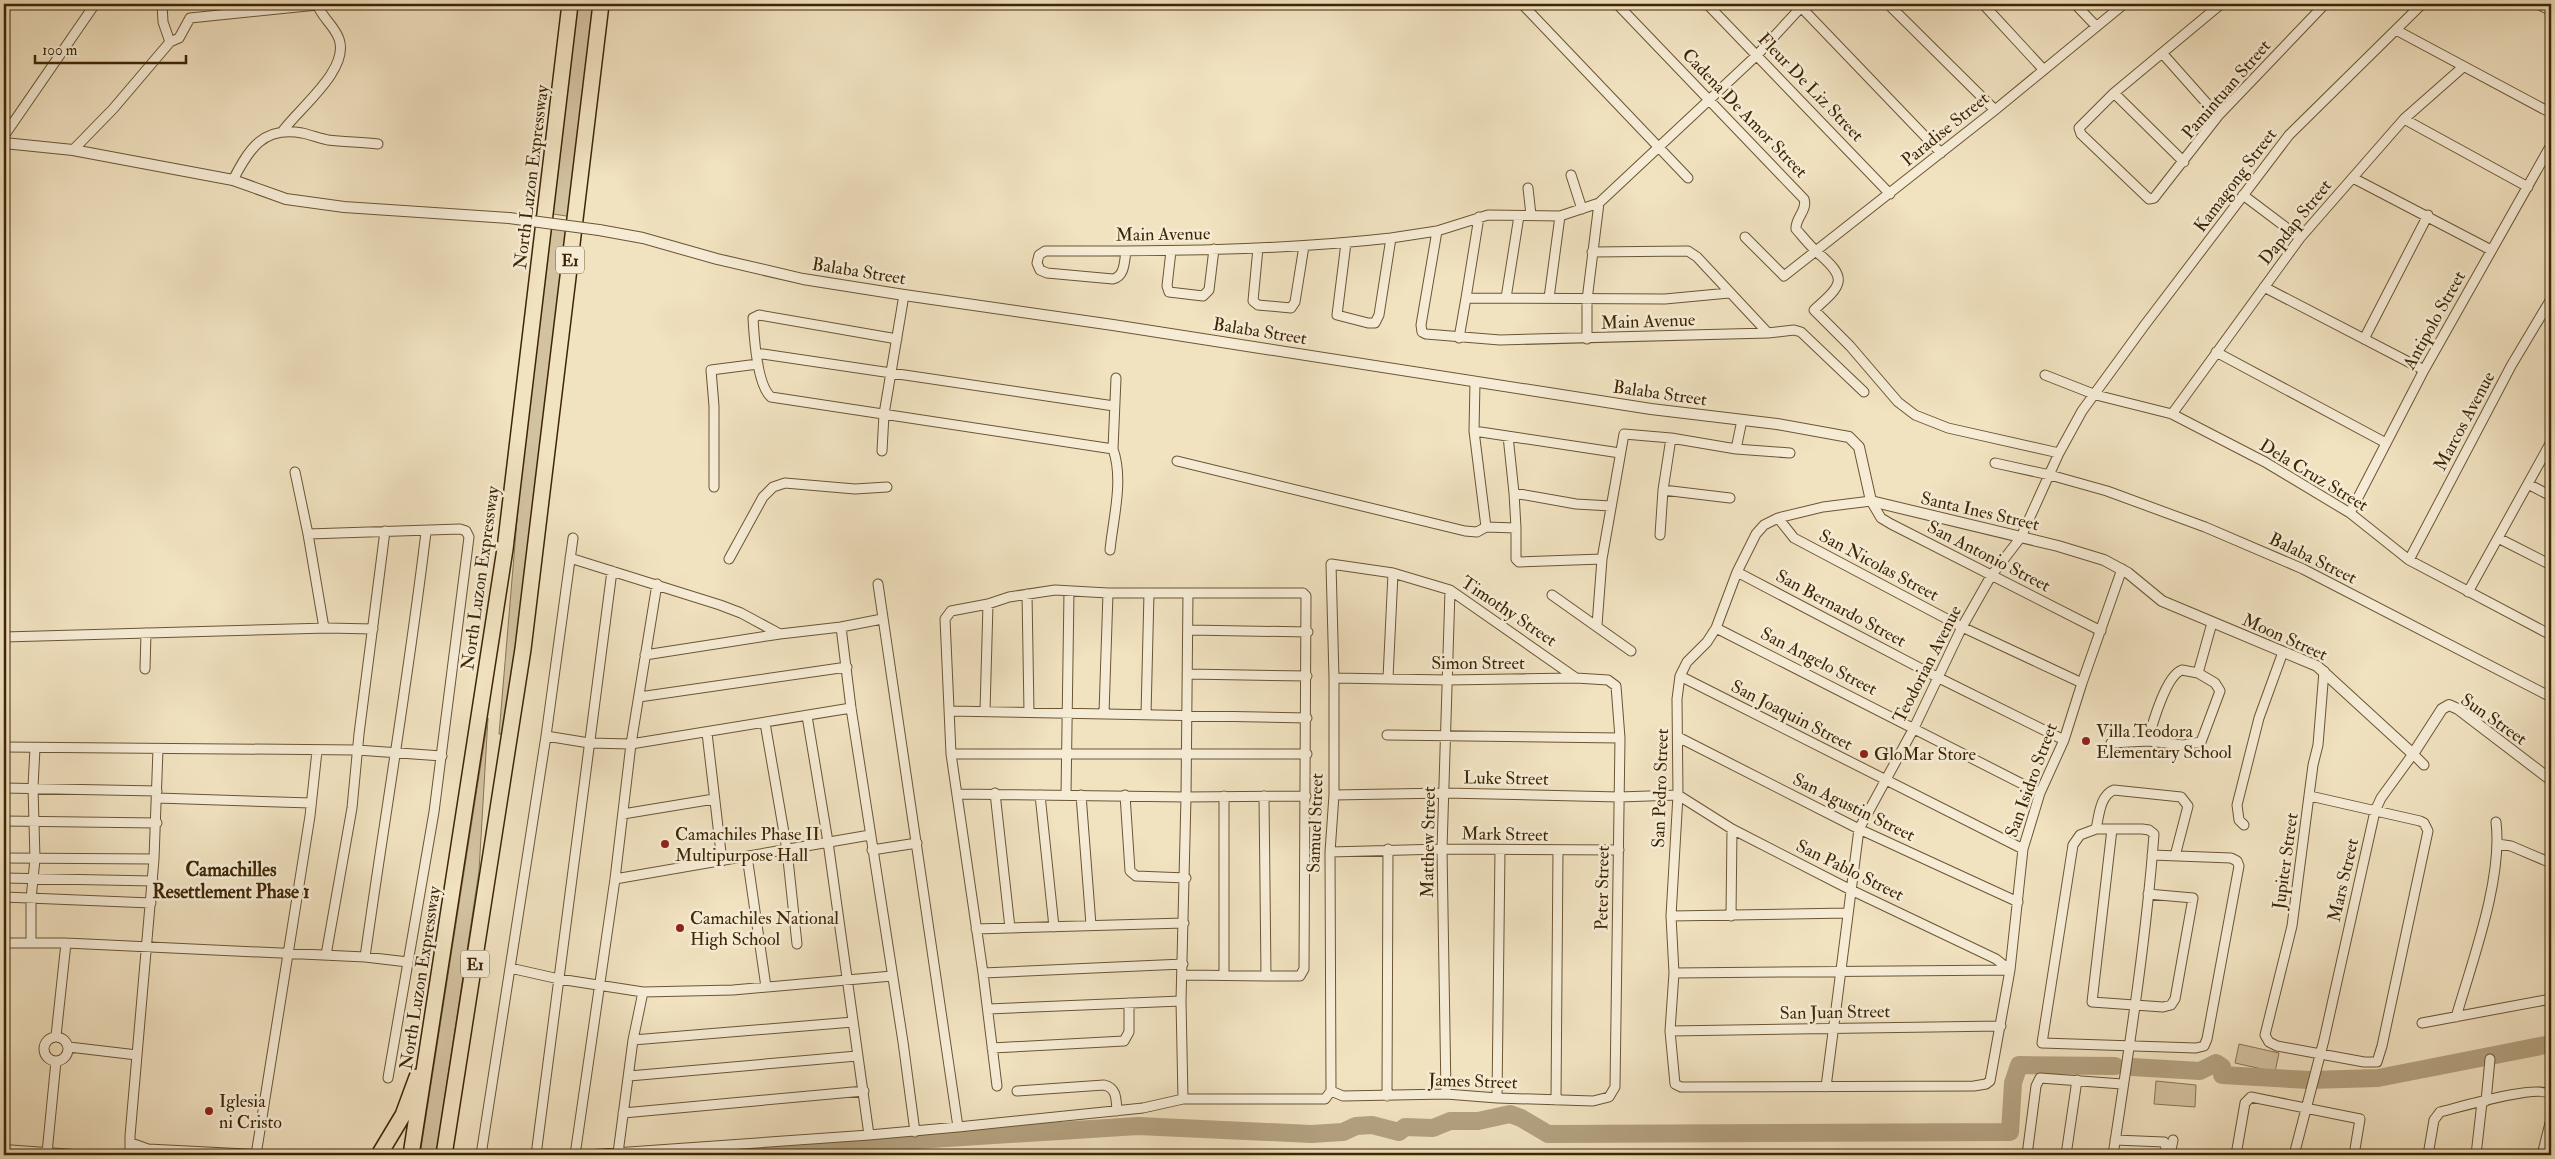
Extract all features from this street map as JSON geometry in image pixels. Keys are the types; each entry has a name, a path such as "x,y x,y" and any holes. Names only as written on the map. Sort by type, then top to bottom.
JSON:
{"highway":[{"name":"North Luzon Expressway","path":"411,1155 505,549 570,4"},
{"name":"E1","path":"444,1155 523,649 601,4"},
{"name":"E1","path":"378,1155 403,1114 430,1040"}],"street":[{"path":"4,136 95,4"},
{"path":"162,4 163,22 170,42"},
{"path":"73,150 113,109 170,42 179,38 190,18 317,4 321,14 334,27 340,42 338,59 334,71 309,102 291,118 282,132"},
{"path":"1522,4 1688,178"},
{"name":"Cadena De Amor Street","path":"1617,4 1804,199 1804,209 1796,229 1816,252"},
{"name":"Fleur De Liz Street","path":"1708,4 1890,194"},
{"path":"1888,4 1995,110"},
{"path":"1984,4 2043,69"},
{"path":"2075,4 2096,26"},
{"name":"Paradise Street","path":"1744,237 1784,276 1995,110 2124,4"},
{"path":"2184,162 2114,93 2221,4"},
{"name":"Pamintuan Street","path":"2114,93 2081,124 2079,131 2145,196 2154,198 2218,116 2325,4"},
{"name":"Kamagong Street","path":"2096,394 2144,326 2289,135 2422,4"},
{"path":"2538,4 2551,11"},
{"path":"1801,5 1941,153"},
{"name":"Main Avenue","path":"1126,252 1122,274 1113,280 1047,273 1040,270 1037,263 1039,255 1045,251 1171,251 1346,243 1437,231 1479,217 1501,214 1560,216 1599,203 1757,55 1801,5"},
{"path":"2396,30 2551,112"},
{"path":"2162,53 2218,116"},
{"name":"Dapdap Street","path":"2172,414 2300,238 2404,120 2463,67"},
{"path":"2404,120 2528,187"},
{"path":"233,180 242,162 262,137 282,132 300,133 328,140 378,144"},
{"name":"Balaba Street","path":"4,143 73,150 233,180 286,199 344,206 509,218 600,230 643,238 717,259 803,279 904,296 1113,325 1650,409 1838,434 1854,440 1862,458 1871,502"},
{"name":"Antipolo Street","path":"2350,513 2424,370 2551,145"},
{"path":"1571,175 1582,209"},
{"path":"2353,178 2428,215 2491,250"},
{"path":"1528,188 1532,215"},
{"path":"2243,195 2300,238"},
{"path":"1587,339 1586,300 1599,203"},
{"path":"2364,339 2428,215"},
{"path":"1506,298 1519,216"},
{"path":"1549,298 1560,216"},
{"path":"1459,338 1479,217"},
{"name":"Main Avenue","path":"1437,231 1420,328 1426,334 1500,340 1768,333 1794,330 1801,332 1864,392"},
{"path":"1346,243 1336,311 1340,318 1368,323 1377,320 1391,238"},
{"path":"1258,248 1253,300 1258,305 1291,308 1296,302 1304,246"},
{"path":"1171,251 1168,292 1203,296 1209,290 1214,249"},
{"path":"1592,252 1688,251 1697,257 1768,333"},
{"path":"1816,252 1832,264 1839,274 1839,282 1814,310 1850,346 1906,409 1915,415 1948,428 2059,453"},
{"path":"2264,287 2424,370"},
{"path":"1466,298 1665,299 1729,292"},
{"path":"882,451 884,414 904,296"},
{"name":"Marcos Avenue","path":"2409,560 2511,366 2551,299"},
{"path":"897,339 754,315 758,364 771,397 1113,449"},
{"path":"2216,352 2386,443"},
{"path":"756,354 1114,406"},
{"path":"714,487 714,416 710,370 758,364"},
{"name":"Dela Cruz Street","path":"2045,375 2096,394 2172,414 2265,462 2350,513 2409,560 2551,635"},
{"path":"1110,550 1117,478 1113,449 1116,378"},
{"path":"1475,382 1474,430 1486,527"},
{"name":"Teodorian Avenue","path":"1826,1088 1832,1028 1859,829 1914,728 1962,627 1991,576 2022,537 2059,453 2082,411 2096,394"},
{"path":"1736,449 1742,420"},
{"path":"1474,430 1620,453"},
{"path":"1597,625 1602,559 1623,436 1626,433 1671,438 1736,449 1790,453"},
{"path":"1508,436 1514,493 1516,559 1520,562 1602,559"},
{"path":"1660,535 1671,438"},
{"path":"2468,592 2551,442"},
{"path":"1177,461 1465,531 1477,532 1486,527 1516,528"},
{"name":"Balaba Street","path":"1995,463 2050,474 2107,491 2196,524 2303,569 2551,697"},
{"path":"295,472 324,628"},
{"path":"729,559 763,497 773,487 785,483 855,489 887,487"},
{"path":"2528,484 2551,496"},
{"path":"1664,490 1730,498"},
{"path":"1514,493 1576,504 1611,506"},
{"name":"Santa Ines Street","path":"1778,518 1823,507 1871,502 2082,552 2122,569 2162,602"},
{"name":"San Antonio Street","path":"1871,502 1880,518 2101,631"},
{"name":"San Pedro Street","path":"1778,518 1764,525 1756,534 1737,572 1716,628 1708,642 1687,662 1680,676 1678,699 1678,795 1671,916 1674,973 1670,1031 1674,1079 1675,1084 1681,1088 1826,1088"},
{"name":"San Nicolas Street","path":"1778,518 1794,538 1962,627 2082,683"},
{"path":"308,534 426,532 460,529 466,531 469,537 442,756 388,1078"},
{"path":"326,956 350,820 385,532"},
{"path":"365,957 388,799 397,752 426,532"},
{"path":"481,1155 546,736 573,538"},
{"path":"2498,538 2551,565"},
{"path":"570,558 657,584 741,613 780,634"},
{"name":"Timothy Street","path":"1331,564 1393,573 1450,590 1576,678"},
{"name":"Samuel Street","path":"1331,564 1334,678 1334,796 1330,852 1331,1087"},
{"name":"San Isidro Street","path":"1826,1088 1974,1086 1986,1084 1990,1081 2010,970 2024,849 2040,794 2064,740 2122,569"},
{"path":"536,1155 612,571"},
{"name":"San Bernardo Street","path":"1737,572 1937,678 2064,740"},
{"path":"1388,678 1393,573"},
{"path":"575,1155 615,879 631,744 657,584"},
{"path":"878,584 958,1127"},
{"path":"997,1086 984,973 951,754 946,614 950,611 1027,594 1055,590 1069,592 1188,594 1303,593 1306,596 1308,601 1308,632 1303,973 1300,976 1183,975"},
{"name":"Matthew Street","path":"1446,1094 1442,849 1450,590"},
{"path":"1066,795 1069,592"},
{"path":"1104,713 1108,593"},
{"path":"1146,714 1149,593"},
{"path":"1027,594 1029,712"},
{"path":"1183,1099 1182,1001 1186,878 1188,594"},
{"path":"1552,595 1597,625 1631,651"},
{"name":"Moon Street","path":"2162,602 2324,671 2424,765"},
{"path":"985,711 988,604"},
{"path":"645,655 780,634 842,627 882,619"},
{"path":"2198,673 2212,622"},
{"path":"842,627 851,708 915,1132"},
{"path":"4,637 146,632 373,628"},
{"name":"San Angelo Street","path":"1716,628 2040,794"},
{"path":"1188,630 1308,632"},
{"path":"145,669 146,632"},
{"path":"2244,825 2239,820 2237,805 2259,718 2283,652"},
{"path":"639,697 847,667"},
{"path":"2111,743 2148,741 2183,745 2201,742 2205,737 2220,691 2215,682 2198,673 2182,670 2174,675 2152,726 2148,741"},
{"name":"Jupiter Street","path":"2320,1054 2277,1046 2269,1042 2265,1035 2292,926 2318,745 2324,671"},
{"path":"1188,674 1307,676"},
{"name":"San Joaquin Street","path":"1680,676 1884,781 2024,849"},
{"name":"Simon Street","path":"1334,678 1447,680 1576,678 1608,680 1613,682 1617,690"},
{"name":"Peter Street","path":"1615,1087 1620,738 1617,690"},
{"name":"Sun Street","path":"2442,708 2449,705 2458,709 2551,780"},
{"path":"546,736 589,743 631,744 851,708"},
{"name":"Mars Street","path":"2294,1155 2320,1054 2375,811 2381,798 2413,754 2442,708"},
{"path":"949,711 1307,718"},
{"path":"807,716 828,842 869,1135"},
{"path":"765,723 787,850 797,944"},
{"path":"707,733 722,861"},
{"path":"1387,736 1620,738"},
{"name":"San Agustin Street","path":"1678,736 1859,829 2018,902"},
{"path":"4,747 357,750 442,756"},
{"path":"31,943 31,899 34,879 36,821 33,787 35,748"},
{"path":"130,1155 130,1136 148,948 157,823 158,748"},
{"path":"256,1155 311,803 317,751"},
{"path":"951,754 1067,752 1186,755 1307,754"},
{"path":"4,788 33,787 311,803"},
{"path":"2096,829 2105,796 2114,790 2181,797 2188,806 2175,856"},
{"name":"Luke Street","path":"1334,796 1445,793 1619,797 1678,795"},
{"path":"957,794 1186,797 1306,796"},
{"path":"995,794 1010,928"},
{"path":"1080,795 1091,926"},
{"path":"1125,795 1130,871 1136,876 1186,878"},
{"name":"San Pablo Street","path":"1678,795 1732,829 1851,890 1988,955 2010,970"},
{"path":"1040,796 1054,927"},
{"path":"1224,796 1224,975"},
{"path":"1264,796 1266,976"},
{"path":"2310,796 2424,824 2428,830 2377,1062 2320,1054"},
{"path":"623,814 714,799"},
{"path":"4,821 157,823"},
{"path":"2456,1017 2488,907 2498,844 2496,822"},
{"path":"1731,916 1732,829"},
{"path":"2113,1155 2122,1084 2129,1046 2134,1007 2154,834 2149,830 2096,829 2080,835 2072,850 2042,1043 2129,1046 2196,1048 2204,1046 2207,1039 2238,866 2237,861 2231,858 2152,854"},
{"path":"2112,829 2090,1000 2094,1003 2134,1007 2163,1007 2171,1005 2175,999 2193,898 2148,894"},
{"path":"615,879 870,834"},
{"path":"872,850 917,843"},
{"path":"2498,844 2511,846 2551,863"},
{"path":"1387,1096 1388,849"},
{"name":"Mark Street","path":"1330,852 1388,849 1619,850"},
{"path":"1497,1098 1500,850"},
{"path":"1556,1100 1558,851"},
{"path":"747,856 766,987"},
{"path":"4,858 154,859"},
{"path":"4,878 153,881"},
{"path":"4,897 151,903"},
{"path":"1671,916 1847,913"},
{"path":"976,929 1184,924"},
{"path":"4,943 66,943 286,955 365,957 408,962"},
{"path":"56,1036 66,943"},
{"path":"984,973 1183,964"},
{"path":"510,968 559,979 643,992 691,992 892,976"},
{"path":"1674,973 2010,970"},
{"path":"618,1153 633,1040 643,992"},
{"path":"2422,1023 2551,999"},
{"path":"988,1009 1182,1001"},
{"path":"992,1048 1124,1041 1129,1032 1129,1003"},
{"path":"633,1040 853,1022"},
{"name":"San Juan Street","path":"1670,1031 2001,1026"},
{"path":"69,1047 66,1057 56,1061 48,1058 44,1046 48,1039 56,1036 64,1040 69,1047 138,1055"},
{"path":"628,1076 857,1056"},
{"path":"2476,1155 2490,1059"},
{"path":"47,1152 56,1061"},
{"path":"2027,1155 2038,1079 2043,1077 2122,1084"},
{"path":"2066,1155 2077,1080"},
{"path":"1017,1091 1104,1084 1110,1086 1115,1093 1116,1111"},
{"path":"586,1155 915,1132 1116,1111 1161,1105 1183,1099 1324,1099 1331,1087"},
{"name":"James Street","path":"1331,1087 1343,1096 1446,1094 1556,1100 1601,1100 1609,1097 1615,1087"},
{"path":"623,1113 864,1091"},
{"path":"2428,1155 2436,1114 2526,1092 2550,1095"},
{"path":"2236,1155 2248,1099 2252,1097 2360,1119 2354,1155"},
{"path":"2542,1155 2551,1119"},
{"path":"2115,1140 2164,1142 2166,1148 2165,1155"},
{"path":"2170,1155 2172,1140"},
{"path":"131,1143 148,1149 265,1155"},
{"path":"4,1150 74,1155"}],"shaded area":[{"path":"578,4 597,4 573,217 553,214"},
{"path":"552,223 572,226 505,734 499,734 522,461"},
{"path":"488,718 479,871 436,1155 420,1155"},
{"path":"2239,1044 2279,1053 2275,1072 2235,1063"},
{"path":"2156,1081 2196,1085 2195,1107 2154,1104"}],"waterway":[{"path":"2132,1067 2200,1071 2216,1063 2222,1067 2222,1075 2309,1080 2378,1078 2551,1044"},
{"path":"718,1155 838,1145 1138,1126 1311,1134 1343,1132 1356,1126 1372,1125 1399,1132 1405,1127 1433,1128 1450,1121 1478,1121 1510,1114 1521,1118 1548,1134 2010,1132 2013,1083 2019,1065 2115,1066"}],"place":[{"name":"Villa Teodora Elementary School","path":"2086,741"},
{"name":"GloMar Store","path":"1864,754"},
{"name":"Camachiles Phase II Multipurpose Hall","path":"665,844"},
{"name":"Camachiles National High School","path":"680,928"},
{"name":"Iglesia ni Cristo","path":"209,1111"}],"district":[{"name":"Camachilles Resettlement Phase 1","path":"231,880"}]}
